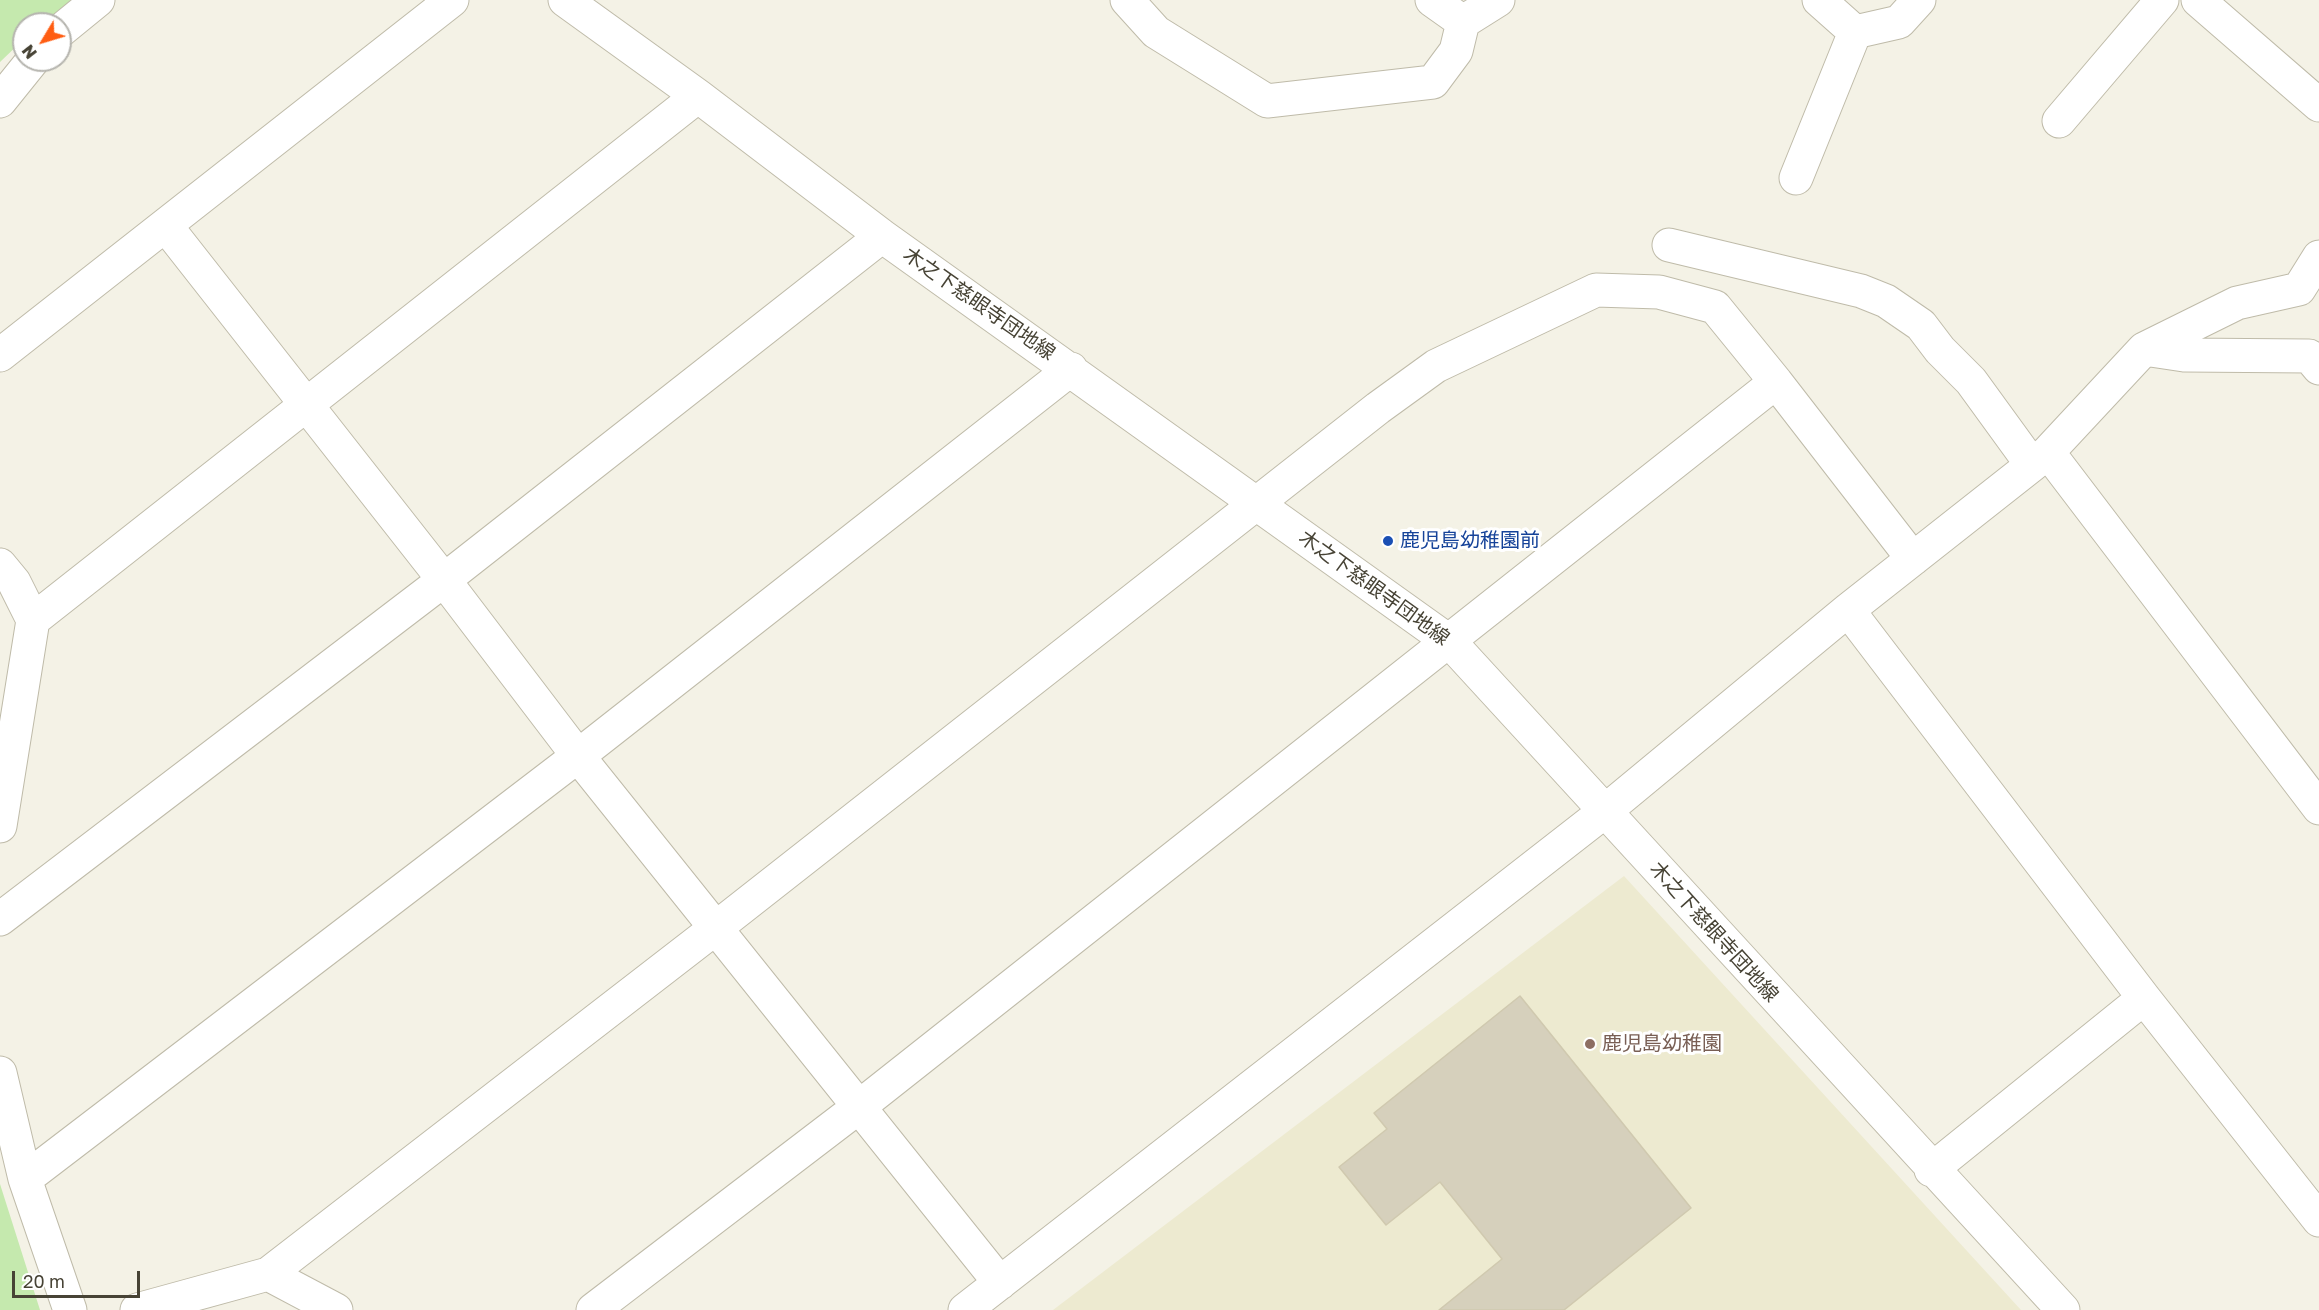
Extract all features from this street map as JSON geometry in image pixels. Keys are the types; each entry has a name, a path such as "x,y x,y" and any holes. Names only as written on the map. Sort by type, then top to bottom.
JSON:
{"street":[{"path":"72,21 98,0"},
{"path":"0,355 452,0"},
{"name":"木之下慈眼寺団地線","path":"565,0 698,96 882,236 1256,501 1450,642 1931,1170 2063,1310"},
{"path":"1127,0 1156,32 1267,101 1432,81 1456,51 1463,22 1498,0"},
{"path":"1432,0 1463,22"},
{"path":"1819,0 1855,32"},
{"path":"1855,32 1899,22 1918,0"},
{"path":"2059,121 2162,0"},
{"path":"2198,0 2319,105"},
{"path":"1796,178 1855,32"},
{"path":"0,101 23,72"},
{"path":"33,620 304,404 698,96"},
{"path":"166,226 444,580 578,756 1000,1283"},
{"path":"0,919 444,580 882,236"},
{"path":"1668,245 1861,291 1886,301 1921,325 1940,350 1971,381 2040,459 2319,808"},
{"path":"965,1310 1604,812 1848,610 2040,459 2144,349 2237,303 2299,289 2317,264"},
{"path":"137,1310 268,1274 717,927 1256,501 1436,366 1596,290 1659,292 1715,308 1776,382 1913,559"},
{"path":"2144,349 2184,355 2309,356 2319,368"},
{"path":"25,1179 578,756 1071,369"},
{"path":"592,1310 860,1106 1450,642 1776,382"},
{"path":"0,565 14,582 33,620 0,826"},
{"path":"1848,610 2144,998 2319,1220"},
{"path":"1931,1170 2144,998"},
{"path":"0,1073 25,1179 70,1310"},
{"path":"268,1274 336,1310"}],"shaded area":[{"name":"鹿児島幼稚園","path":"1624,876 2021,1310 1053,1310"}],"green space":[{"path":"0,0 72,0 57,12 12,12 12,50 0,62"},
{"path":"0,1184 40,1310 0,1310"}],"building":[{"path":"1520,996 1691,1208 1564,1310 1439,1310 1502,1259 1440,1182 1386,1225 1339,1167 1387,1129 1374,1113"}],"place":[{"name":"鹿児島幼稚園前","path":"1388,541"},
{"name":"鹿児島幼稚園","path":"1590,1044"}]}
